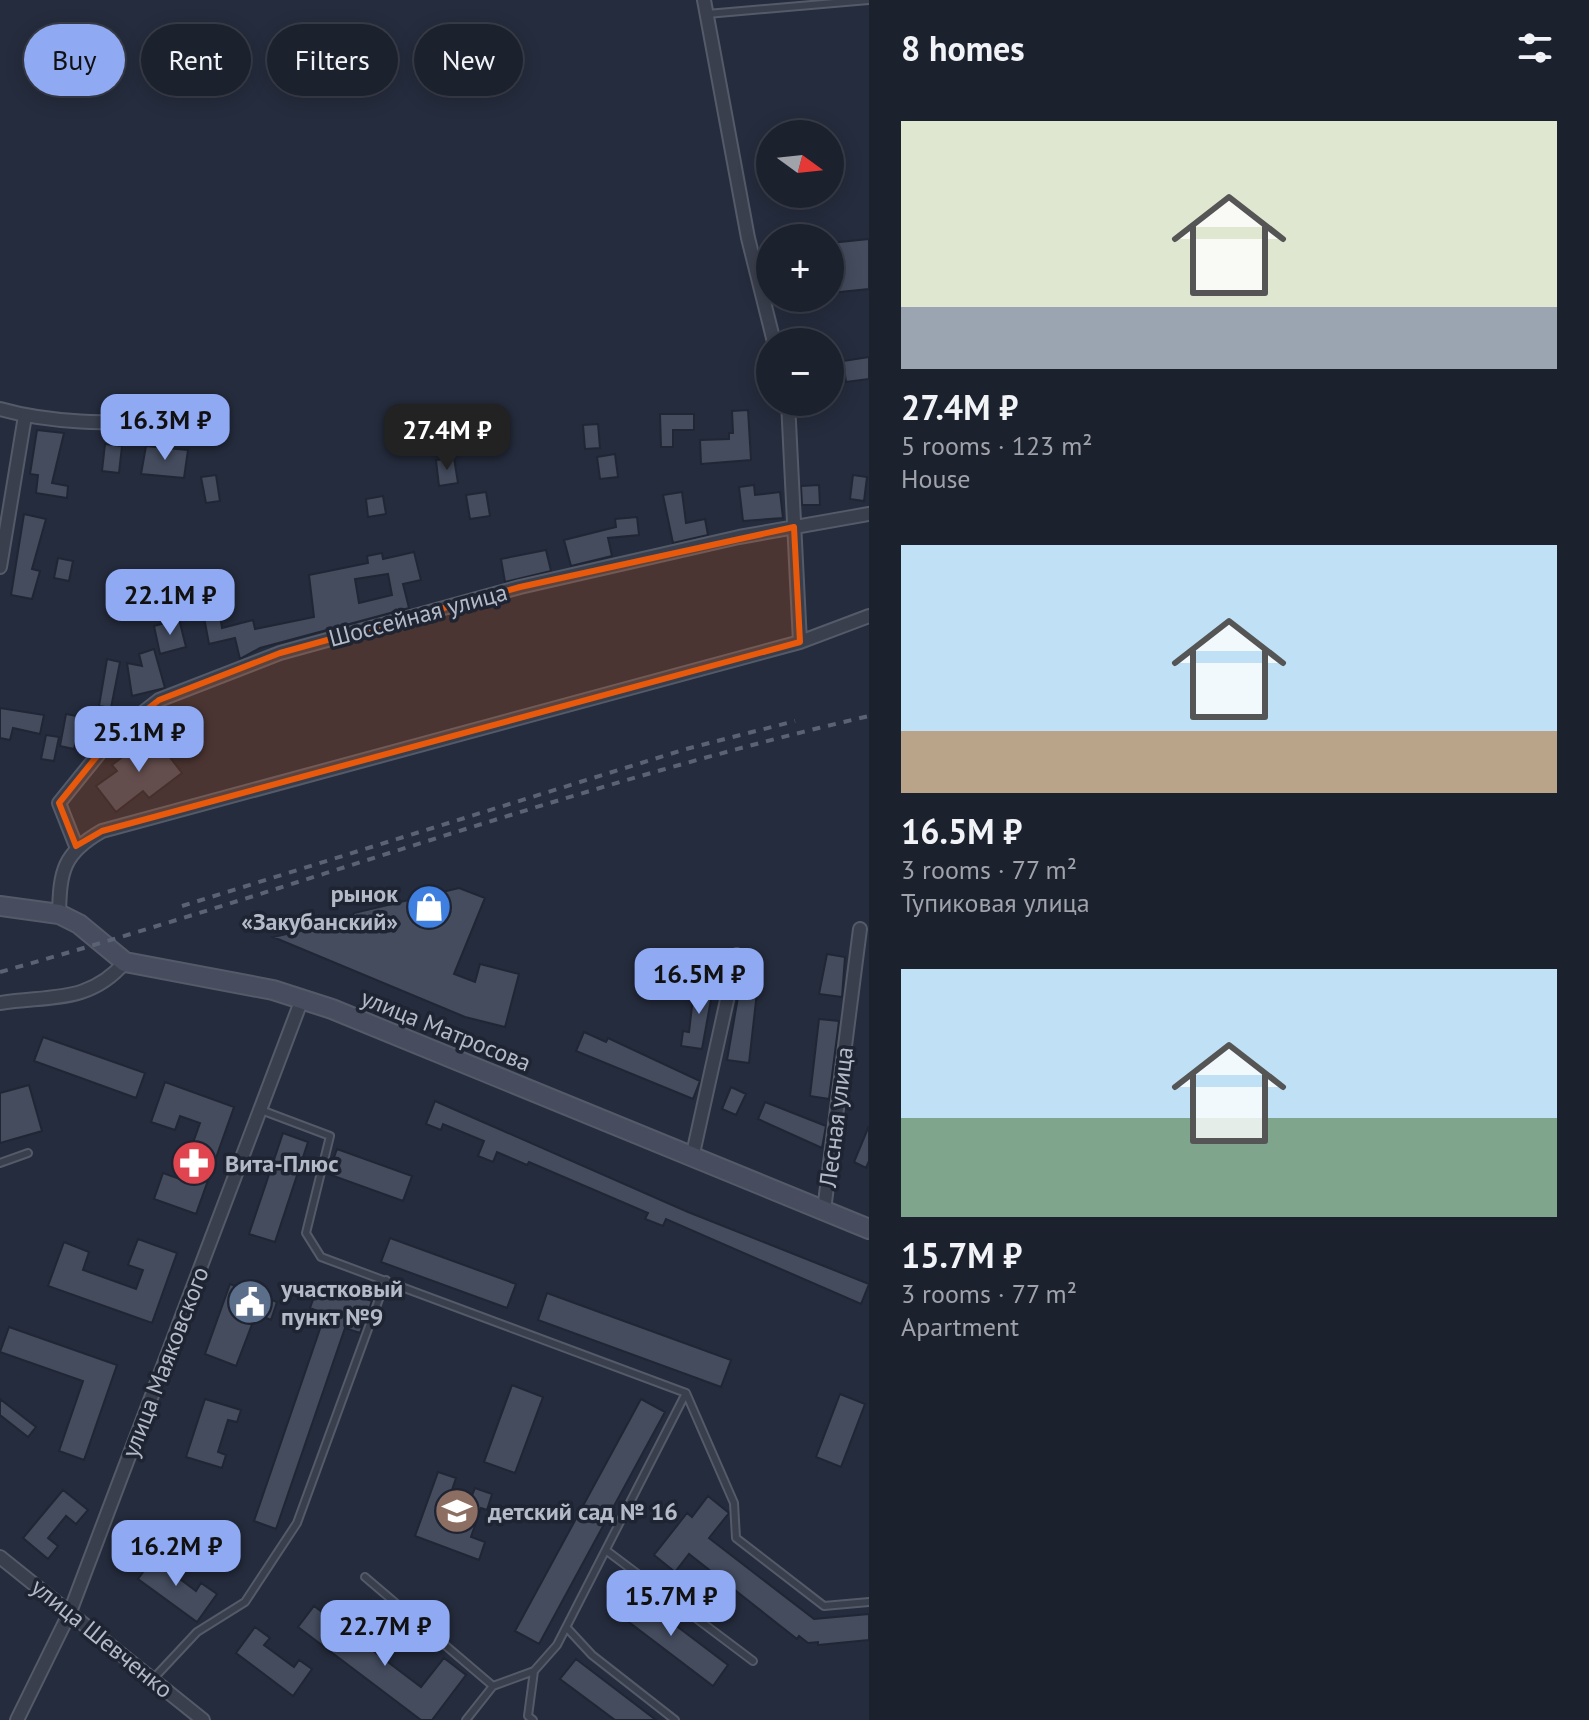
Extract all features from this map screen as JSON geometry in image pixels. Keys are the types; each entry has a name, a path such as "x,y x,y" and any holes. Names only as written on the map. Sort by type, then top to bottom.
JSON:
{"main road":[{"name":"улица Матросова","path":"0,906 59,914 79,924 125,962 302,999 869,1229"}],"street":[{"path":"704,0 748,238 770,328"},
{"path":"0,409 25,416 108,422 198,422"},
{"path":"0,567 25,416"},
{"path":"789,416 800,642"},
{"name":"Шоссейная улица","path":"76,846 59,803 114,735 159,700 280,653 505,591 794,527 869,514"},
{"path":"59,914 60,877 76,846 102,831 800,642 869,616"},
{"name":"Лесная улица","path":"824,1210 860,929"},
{"path":"692,1158 737,955"},
{"path":"0,1003 76,996 111,979 125,962"},
{"name":"улица Маяковского","path":"17,1720 70,1612 302,999"},
{"name":"улица Шевченко","path":"0,1557 203,1720"}],"lane":[{"path":"707,14 869,0"},
{"path":"261,1110 330,1136 306,1233 321,1257 686,1393 734,1503 736,1538 824,1606 869,1602"},
{"path":"0,1163 28,1153"},
{"path":"153,1679 197,1632 245,1602 297,1523 386,1280"},
{"path":"533,1720 528,1716 534,1671 567,1628 686,1393"},
{"path":"607,1551 753,1661"},
{"path":"365,1577 493,1686"},
{"path":"567,1628 592,1655 675,1720"},
{"path":"466,1720 493,1686 534,1671"}],"highlighted area":[{"path":"794,527 800,642 102,831 76,846 59,803 114,735 159,700 280,653 520,587"}],"building":[{"path":"869,239 869,289 844,292 844,242"},
{"path":"869,357 869,379 846,382 844,361"},
{"path":"748,410 751,460 701,464 700,440 729,439 729,433 733,433 732,411"},
{"path":"660,414 694,414 694,430 673,430 673,447 661,447"},
{"path":"598,424 600,448 585,449 583,425"},
{"path":"37,430 64,433 52,483 68,486 67,498 36,493 38,475 30,474"},
{"path":"105,444 122,446 119,473 102,471"},
{"path":"146,446 188,450 184,478 141,474"},
{"path":"615,454 618,477 600,479 597,457"},
{"path":"454,458 458,483 439,486 436,460"},
{"path":"216,475 220,501 206,503 201,477"},
{"path":"853,475 867,477 864,501 850,499"},
{"path":"754,485 755,495 780,492 783,518 743,521 739,487"},
{"path":"819,485 820,505 802,505 801,486"},
{"path":"486,492 490,516 470,519 466,495"},
{"path":"682,492 686,523 705,519 708,535 673,543 663,495"},
{"path":"383,496 386,514 368,517 366,499"},
{"path":"24,514 46,519 32,569 40,571 32,599 11,595"},
{"path":"637,517 639,535 608,538 612,556 571,566 564,540 616,527 615,519"},
{"path":"546,550 551,571 505,582 501,559"},
{"path":"414,552 421,580 403,584 409,608 260,648 240,659 235,638 209,644 203,612 219,609 222,628 253,620 255,629 314,617 309,575 368,563 367,556 382,553 383,559","holes":["388,574 392,595 359,603 355,579"]},
{"path":"58,558 73,561 69,581 54,578"},
{"path":"179,619 186,647 160,654 154,626"},
{"path":"154,649 165,688 132,696 127,663 142,666 139,654"},
{"path":"107,659 120,662 111,708 99,706"},
{"path":"0,708 44,715 40,734 13,728 10,740 0,738"},
{"path":"66,714 97,720 94,736 78,733 74,749 60,746"},
{"path":"152,734 182,773 149,798 143,791 116,812 96,786 117,771 112,765"},
{"path":"46,735 59,737 54,761 41,759"},
{"name":"рынок «Закубанский»","path":"459,888 485,898 454,974 475,982 480,964 519,974 505,1027 465,1017 273,937 332,924 346,929 354,913"},
{"path":"827,954 845,957 842,997 819,994"},
{"path":"741,980 758,983 749,1063 727,1060"},
{"path":"695,981 714,983 702,1049 681,1046 683,1031 689,1032"},
{"path":"819,1019 839,1021 829,1099 810,1096"},
{"path":"584,1032 606,1042 608,1038 700,1081 693,1099 576,1051"},
{"path":"43,1037 145,1073 136,1098 34,1061"},
{"path":"165,1082 234,1107 196,1214 154,1199 163,1173 180,1179 200,1123 180,1116 175,1130 151,1122"},
{"path":"29,1085 42,1131 0,1143 0,1093"},
{"path":"731,1087 746,1094 736,1115 722,1109"},
{"path":"435,1101 688,1212 869,1284 861,1304 666,1219 663,1226 645,1219 648,1213 529,1162 527,1165 497,1152 493,1162 478,1156 484,1141 443,1124 441,1130 426,1124"},
{"path":"765,1102 826,1126 822,1148 758,1119"},
{"path":"869,1126 869,1161 866,1168 854,1162"},
{"path":"283,1133 308,1142 275,1242 249,1234"},
{"path":"337,1149 412,1176 403,1201 328,1174"},
{"path":"390,1238 516,1284 507,1308 381,1262"},
{"path":"138,1239 177,1253 152,1323 48,1286 64,1242 89,1252 83,1270 136,1289 143,1270 128,1265"},
{"path":"319,1283 372,1301 360,1333 345,1328 276,1529 254,1521 323,1320 318,1319 320,1312 310,1308"},
{"path":"230,1284 277,1302 271,1320 256,1314 236,1366 205,1354"},
{"path":"547,1293 731,1360 721,1387 538,1320"},
{"path":"9,1327 117,1365 84,1460 59,1451 83,1381 0,1352"},
{"path":"512,1385 543,1397 515,1473 484,1462"},
{"path":"840,1394 865,1404 841,1467 816,1457"},
{"path":"0,1399 36,1427 28,1437 0,1415"},
{"path":"205,1399 241,1410 237,1422 228,1420 218,1452 226,1455 222,1468 186,1457"},
{"path":"641,1399 665,1412 539,1644 515,1631"},
{"path":"438,1472 456,1478 450,1496 469,1503 475,1488 492,1494 487,1510 481,1508 471,1537 485,1542 479,1560 415,1536"},
{"path":"63,1490 88,1510 76,1524 66,1516 48,1538 58,1546 48,1559 23,1538"},
{"path":"708,1496 729,1513 709,1538 814,1619 869,1614 869,1640 818,1645 818,1642 808,1643 799,1636 797,1639 689,1554 675,1572 654,1555 687,1513 692,1517"},
{"path":"158,1552 173,1563 168,1570 196,1591 201,1583 217,1594 197,1622 138,1579"},
{"path":"629,1590 728,1665 713,1686 613,1610"},
{"path":"314,1606 421,1687 444,1658 466,1675 432,1720 421,1720 298,1627"},
{"path":"255,1627 270,1638 264,1645 294,1667 299,1660 312,1669 293,1696 236,1653"},
{"path":"576,1659 656,1720 615,1720 560,1679"}],"railway":[{"path":"0,972 650,773 869,716"},
{"path":"182,906 686,749 795,721"}],"place":[{"name":"рынок «Закубанский»","path":"429,907"},
{"name":"Вита-Плюс","path":"194,1163"},
{"name":"участковый пункт №9","path":"250,1302"},
{"name":"детский сад № 16","path":"457,1511"}]}
